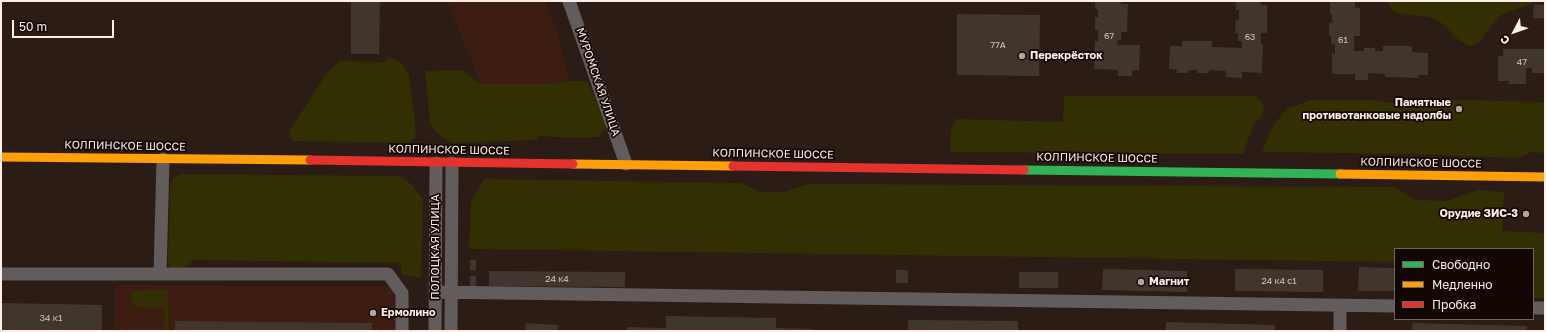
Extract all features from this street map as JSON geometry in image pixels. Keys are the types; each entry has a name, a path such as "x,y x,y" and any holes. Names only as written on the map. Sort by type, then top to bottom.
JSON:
{"main road":[{"name":"КОЛПИНСКОЕ ШОССЕ","path":"1,157 262,159 436,163 626,164 1545,177"}],"street":[{"name":"МУРОМСКАЯ УЛИЦА","path":"569,1 626,164"},
{"path":"160,274 163,159"},
{"name":"ПОЛОЦКАЯ УЛИЦА","path":"436,163 436,331"},
{"name":"ПОЛОЦКАЯ УЛИЦА","path":"451,331 452,163"},
{"path":"1,274 388,274 402,293 402,331"},
{"path":"436,292 1394,306"},
{"path":"1340,305 1340,331"},
{"path":"1534,308 1545,308"}],"shaded area":[{"path":"447,1 545,1 558,35 569,81 553,84 481,84"},
{"path":"1386,1 1534,1 1530,5 1510,11 1500,16 1486,32 1480,42 1471,46 1456,38 1442,23 1437,20 1394,12"},
{"path":"388,56 400,62 409,74 416,131 414,138 410,143 294,141 289,137 290,130 326,74 339,61 385,62"},
{"path":"461,70 481,84 553,84 569,81 587,81 606,122 605,130 599,137 574,138 539,136 535,140 452,143 438,134 430,123 425,71"},
{"path":"1064,96 1256,96 1263,105 1264,110 1261,117 1254,123 1243,154 950,152 951,128 956,119 1063,122"},
{"path":"1419,99 1545,102 1545,153 1532,152 1516,158 1413,154 1262,152 1274,124 1288,108 1311,100 1370,100 1387,102"},
{"path":"180,174 400,176 410,183 423,199 421,278 402,275 400,263 193,260 184,269 173,269 168,263 170,187 172,179"},
{"path":"484,179 741,183 760,192 784,192 809,184 1395,187 1415,200 1447,201 1478,190 1504,192 1502,231 1545,233 1545,298 1534,298 1534,248 1394,248 1394,262 469,249 471,202"},
{"path":"115,285 405,286 405,331 115,331"},
{"path":"169,290 168,331 164,331 165,308 135,307 131,296 134,291"}],"building":[{"path":"380,1 379,54 351,54 351,2"},
{"path":"1095,1 1121,1 1121,4 1128,4 1127,32 1121,32 1121,40 1118,40 1117,45 1140,45 1139,70 1132,70 1132,76 1118,76 1118,70 1094,69 1095,41 1098,41 1098,30 1095,30 1095,17 1098,17 1098,9 1095,9"},
{"path":"1236,1 1261,1 1261,5 1267,5 1267,33 1261,33 1261,44 1263,44 1262,73 1242,72 1242,78 1226,77 1226,71 1209,70 1209,73 1197,73 1197,70 1188,70 1188,73 1177,73 1177,70 1169,69 1170,46 1182,46 1182,41 1212,41 1212,47 1242,48 1242,41 1238,41 1238,33 1235,33 1236,20 1239,20 1239,10 1236,10"},
{"path":"1355,1 1355,7 1360,8 1360,36 1354,36 1354,51 1364,51 1364,48 1375,48 1375,51 1383,51 1383,46 1412,46 1412,52 1428,53 1428,75 1418,75 1418,78 1385,77 1385,74 1368,73 1368,80 1355,80 1355,74 1332,74 1332,53 1335,54 1335,44 1331,44 1331,36 1329,36 1329,23 1332,23 1330,2"},
{"path":"1534,4 1544,5 1544,18 1533,18"},
{"path":"957,14 1040,15 1039,76 957,75"},
{"path":"1503,49 1545,49 1545,73 1532,73 1532,68 1526,68 1526,84 1509,84 1509,81 1498,81 1498,56 1503,56"},
{"path":"470,260 476,260 476,271 470,270"},
{"path":"1359,267 1394,268 1394,291 1358,291"},
{"path":"1103,269 1187,271 1187,292 1102,290"},
{"path":"1235,269 1323,270 1323,292 1235,291"},
{"path":"896,270 908,270 908,283 896,283"},
{"path":"489,271 625,272 625,287 489,286"},
{"path":"1019,272 1058,272 1058,288 1019,288"},
{"path":"470,276 476,276 476,287 470,287"},
{"path":"1,303 102,305 102,331 1,331"},
{"path":"666,316 776,318 776,328 814,329 814,331 627,331 627,327 666,328"},
{"path":"908,320 1018,321 1018,331 908,331"},
{"path":"175,321 372,323 372,331 175,331"},
{"path":"1166,322 1275,325 1275,331 1166,331"},
{"path":"526,323 558,325 558,331 525,331"},
{"path":"1413,323 1527,326 1527,331 1412,331"}],"traffic: fast":[{"path":"1024,170 1340,174"}],"traffic: slow":[{"path":"1,157 310,160"},
{"path":"573,164 733,166"},
{"path":"1340,174 1545,177"}],"traffic: jam":[{"path":"310,160 573,164"},
{"path":"733,166 1024,170"}],"place":[{"name":"Перекрёсток","path":"1022,56"},
{"name":"Памятные противотанковые надолбы","path":"1459,109"},
{"name":"Орудие ЗИС-3","path":"1526,214"},
{"name":"Магнит","path":"1141,282"},
{"name":"Ермолино","path":"373,313"}]}
